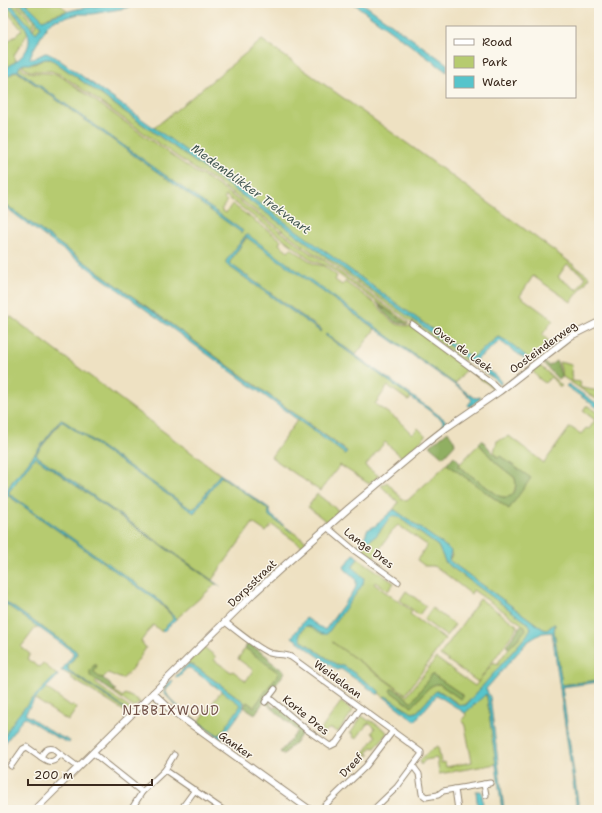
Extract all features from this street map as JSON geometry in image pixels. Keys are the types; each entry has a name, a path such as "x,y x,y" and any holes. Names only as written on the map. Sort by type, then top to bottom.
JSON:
{"street":[{"name":"Oosteinderweg","path":"500,391 571,336 599,322"},
{"name":"Over de Leek","path":"412,324 486,378 500,391"},
{"name":"Dorpsstraat","path":"35,810 224,622 287,563 349,508 428,442 500,391"},
{"name":"Lange Dres","path":"328,528 356,552 398,582"},
{"name":"Weidelaan","path":"224,622 266,652 276,655 286,654 291,657 421,752 421,756 413,766"},
{"name":"Korte Dres","path":"275,689 267,700 330,746 336,743 361,708"},
{"name":"Ganker","path":"153,693 171,710 310,810"},
{"name":"Dreef","path":"320,810 366,766 393,731"},
{"path":"11,766 25,748 28,748 47,762 53,762 60,754"},
{"path":"41,757 45,751 50,748 78,766"},
{"path":"93,753 142,792"},
{"path":"131,810 142,792 165,770 174,755"},
{"path":"373,810 397,787 413,766 419,774 423,796 438,795 443,791 487,784 486,795"},
{"path":"165,770 223,810"},
{"path":"184,804 195,790"},
{"path":"455,790 458,810"}],"green space":[{"path":"3,3 5,3 26,28 28,33 14,55 16,61 3,72 3,46 22,30 3,7"},
{"path":"10,3 15,3 33,23 32,29"},
{"path":"17,3 21,3 40,25 41,27 36,33 33,30 35,22"},
{"path":"26,3 59,3 67,11 48,17 45,20 41,20"},
{"path":"262,40 415,149 590,277 571,302 533,276 520,296 553,320 542,335 549,341 530,361 527,357 498,337 473,357 470,357 154,128","holes":["567,264 586,277 577,290 558,277"]},
{"path":"45,59 51,59 232,188 467,360 464,361 327,260 312,252 211,178 196,170 62,75 51,71 29,71 22,65 26,63 34,64"},
{"path":"20,66 29,72 50,73 62,77 195,172 209,179 310,253 325,261 409,323 407,324 327,266 313,261 226,196 224,199 227,201 221,210 226,213 232,204 281,240 279,244 288,251 291,248 314,264 324,266 337,276 335,280 342,285 345,282 363,294 393,322 404,326 412,326 497,388 494,390 466,369 455,384 246,235 226,261 227,265 321,332 322,330 229,263 247,237 375,329 356,355 326,334 325,335 411,397 409,401 388,386 375,404 398,420 412,434 418,428 426,436 403,458 385,442 365,466 379,476 369,484 340,465 320,491 271,457 298,419 345,454 347,451 3,203 3,80 16,71 241,232 243,231 18,70"},
{"path":"377,303 407,324 392,320"},
{"path":"10,316 220,474 195,508 191,509 61,419 21,472 16,476 3,496 3,325"},
{"path":"556,361 562,378 558,379 543,363 549,366"},
{"path":"559,362 572,365 572,381 581,382 580,386 582,388 599,391 599,401 563,377"},
{"path":"538,365 562,386 560,387 551,377 545,383 538,378 532,370"},
{"path":"586,406 599,414 599,680 562,685 554,624 547,630 543,629 451,562 449,560 452,555 448,548 393,510 398,502 381,486 387,482 401,498 406,501 447,464 509,509 530,478 500,456 498,458 494,452 497,441 509,436 544,463 570,427 581,434 586,428 589,429 595,420 583,411"},
{"path":"62,421 194,513 220,477 222,477 268,509 271,517 307,542 302,546 272,525 266,532 253,523 212,580 37,456 36,454"},
{"path":"448,431 455,444 443,457 430,446"},
{"path":"482,440 498,458 500,456 531,478 509,509 447,464 454,456 460,462 458,466 499,496 511,496 516,487 515,478 495,462 479,444"},
{"path":"479,444 495,462 515,478 515,490 511,496 499,496 458,466"},
{"path":"35,457 216,584 176,619 158,599 9,494 9,491"},
{"path":"317,494 339,511 327,522 308,507"},
{"path":"7,495 154,598 173,617 173,620 162,632 153,625 141,641 146,648 125,677 122,679 108,673 103,678 99,677 94,672 97,667 90,676 97,681 95,683 131,709 127,713 71,678 72,677 63,671 65,670 127,710 68,670 68,666 77,654 76,651 3,600 3,499"},
{"path":"392,516 397,516 438,546 446,563 531,625 531,631 464,706 460,705 441,692 436,691 417,712 411,713 387,697 384,697 342,665 337,665 301,639 301,633 306,626 310,626 323,634 363,578 353,568 358,558 394,583 388,591 375,582 374,584 412,611 410,614 445,639 406,694 332,642 407,696 436,658 475,686 494,662 497,664 524,632 526,628 523,625 473,590 471,594 439,569 433,566 425,566 417,560 427,545 398,525 374,557 369,559 359,549 376,536","holes":["432,674 463,695 463,697 459,698 439,684 435,684 431,686 412,707 390,691 392,688 412,702"]},
{"path":"406,591 426,606 419,615 400,600"},
{"path":"480,599 518,626 478,682 440,655"},
{"path":"3,602 37,626 21,647 30,654 27,659 39,667 43,663 57,675 24,708 3,738"},
{"path":"432,608 455,625 446,636 424,620"},
{"path":"521,625 525,627 526,630 509,648 506,646"},
{"path":"248,643 268,657 269,660 285,672 255,714 244,707 247,702 254,707 279,673 245,648"},
{"path":"204,647 216,657 214,660 231,672 233,671 246,681 253,670 238,659 245,648 279,673 254,707 247,702 245,704 243,701 193,665 187,663"},
{"path":"94,665 97,665 94,672 115,689 113,692 90,676 90,671"},
{"path":"432,674 463,695 463,697 461,699 439,684 435,684 428,689 412,707 390,691 392,688 394,689 412,702"},
{"path":"46,688 71,706 72,705 77,708 68,721 35,699"},
{"path":"115,689 115,692 123,697 125,694 138,700 140,703 133,707 113,692"},
{"path":"222,690 241,704 241,706 221,734 218,735 199,722"},
{"path":"484,694 487,697 496,764 439,774 437,758 425,760 421,765 420,760 438,746 441,763 445,762 446,767 472,762 465,726 462,720 466,715 465,713"},
{"path":"269,701 271,702 270,705 275,708 277,705 304,730 295,744 290,747 284,755 280,752 298,731 266,703"},
{"path":"341,702 353,711 338,732 328,729 320,737 317,735"},
{"path":"362,716 387,733 375,748 372,747 367,753 370,755 369,756 364,753 376,736 372,733 375,728 370,723 367,724 356,739 353,737 354,735 352,733 350,734"}],"water":[{"path":"5,3 10,3 36,33 41,27 40,25 21,3 26,3 43,20 76,9 114,4 137,3 126,8 92,14 79,14 52,21 48,25 30,58 33,59 45,53 51,54 234,185 455,346 463,354 465,353 470,357 473,357 498,337 506,340 527,358 525,359 500,341 476,360 476,362 496,376 501,382 500,385 495,379 468,361 462,355 232,188 51,59 45,59 31,64 24,64 20,66 18,70 243,231 242,233 17,71 3,80 3,72 20,58 29,43 29,36 22,22"},
{"path":"353,3 362,3 446,63 446,71"},
{"path":"3,203 347,452 345,454 29,225 3,205"},
{"path":"246,235 473,397 481,398 469,407 468,405 472,400 463,391 246,237 229,263 322,331 321,332 226,264 226,261"},
{"path":"326,334 444,419 447,423 443,426 443,421 441,419 325,335"},
{"path":"568,384 599,405 599,409 566,386"},
{"path":"61,419 191,509 195,508 220,474 269,508 271,515 292,532 269,516 268,509 221,476 194,513 63,422 60,422 36,454 37,456 221,587 35,457 8,493 158,599 176,619 163,632 162,630 173,619 170,613 159,602 9,496 6,496 3,499 3,496 16,476 21,472"},
{"path":"393,510 448,548 451,551 449,560 451,562 543,629 547,630 555,624 554,631 562,685 599,680 599,682 562,687 579,810 577,810 552,632 542,633 527,642 486,689 490,697 504,810 502,810 486,694 465,713 437,695 415,721 384,697 387,697 412,713 417,712 436,691 444,694 458,704 466,705 527,635 531,628 529,624 446,563 438,546 397,516 392,516 376,536 359,549 358,548 367,530 375,526"},
{"path":"354,554 358,558 353,568 364,578 363,584 327,634 322,634 309,626 306,626 301,631 300,636 302,641 337,665 343,665 379,691 379,694 341,669 337,670 292,637 306,618 325,630 355,589 355,578 344,567"},
{"path":"3,600 76,651 77,654 68,666 68,670 127,710 83,681 61,671 73,655 73,652 3,602"},
{"path":"188,664 193,665 244,702 243,709 221,739 181,711 164,693 165,687 172,680 173,682 165,690 173,702 205,727 218,735 221,734 241,705 190,668 187,668 177,678 175,677"},
{"path":"57,674 58,676 35,699 25,714 55,734 70,741 69,743 54,736 24,717 3,746 9,728 16,718"},
{"path":"476,791 482,792 483,810 478,810"}],"district":[{"name":"NIBBIXWOUD","path":"171,710"}],"water label":[{"name":"Medemblikker Trekvaart","path":"251,189"}]}
